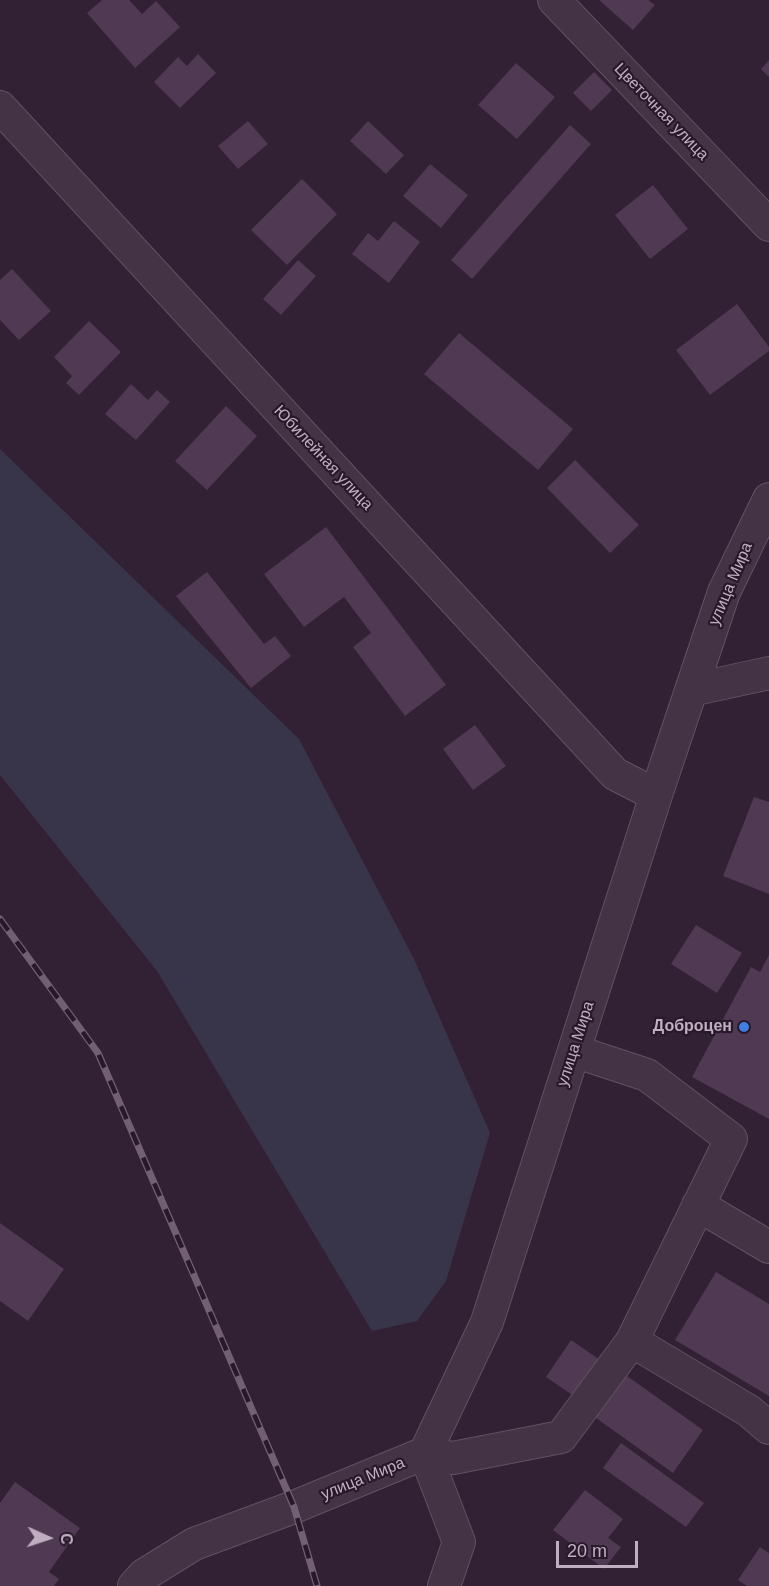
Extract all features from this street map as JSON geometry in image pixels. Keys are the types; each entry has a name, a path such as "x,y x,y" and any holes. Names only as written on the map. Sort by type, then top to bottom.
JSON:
{"street":[{"name":"Цветочная улица","path":"554,0 769,225"},
{"name":"Юбилейная улица","path":"0,107 615,774 656,795"},
{"name":"улица Мира","path":"134,1586 144,1575 194,1544 294,1507 425,1453 487,1322 656,795 724,592 769,499"},
{"path":"691,690 769,673"},
{"path":"425,1453 453,1458 561,1437 632,1341 731,1138 648,1075 574,1051"},
{"path":"698,1205 769,1247"},
{"path":"632,1341 749,1411 769,1428"},
{"path":"425,1453 459,1542 444,1586"}],"shaded area":[{"path":"0,449 299,739 414,959 490,1133 446,1281 417,1321 372,1331 157,971 0,775"}],"building":[{"path":"102,0 129,0 142,14 156,1 180,27 135,68 87,13"},
{"path":"599,0 648,0 655,5 633,30"},
{"path":"198,54 216,73 180,108 154,82 178,57 187,66"},
{"path":"769,60 769,77 761,69"},
{"path":"516,63 555,97 517,139 478,105"},
{"path":"594,72 612,90 591,111 573,93"},
{"path":"248,121 268,144 238,169 218,146"},
{"path":"368,121 404,155 386,174 350,141"},
{"path":"570,125 591,144 472,279 451,260"},
{"path":"430,164 468,195 441,228 403,196"},
{"path":"302,179 337,214 287,265 251,230"},
{"path":"653,185 688,229 650,259 615,215"},
{"path":"394,221 420,242 389,283 352,254 368,233 378,241"},
{"path":"298,260 316,276 281,315 263,299"},
{"path":"12,269 51,311 19,340 0,320 0,280"},
{"path":"737,304 769,347 769,351 710,395 676,350"},
{"path":"89,321 121,352 79,395 66,383 72,376 54,357"},
{"path":"459,333 573,429 538,470 424,374"},
{"path":"131,384 148,400 157,390 170,402 136,440 105,414"},
{"path":"226,406 257,436 207,490 175,461"},
{"path":"575,460 639,525 610,553 547,488"},
{"path":"326,527 446,685 405,716 353,647 371,633 344,597 304,627 264,574"},
{"path":"207,572 264,644 275,636 291,656 251,688 176,596"},
{"path":"475,725 506,766 473,790 443,749"},
{"path":"754,797 769,802 769,894 723,876"},
{"path":"696,925 742,953 717,993 671,964"},
{"name":"Доброцен","path":"769,955 769,1119 692,1077 751,967 760,972"},
{"path":"0,1223 64,1269 28,1321 0,1301"},
{"path":"716,1272 769,1304 769,1396 675,1340"},
{"path":"571,1340 606,1364 581,1401 546,1377"},
{"path":"620,1371 703,1430 673,1473 589,1413"},
{"path":"621,1443 704,1503 686,1527 603,1468"},
{"path":"15,1482 80,1528 49,1572 59,1579 54,1586 0,1586 0,1503"},
{"path":"585,1490 623,1519 608,1538 621,1547 604,1569 553,1530"},
{"path":"760,1547 769,1553 769,1586 747,1586 738,1580"}],"railway":[{"path":"0,919 98,1053 294,1507 317,1586"}],"place":[{"name":"Доброцен","path":"744,1027"}]}
